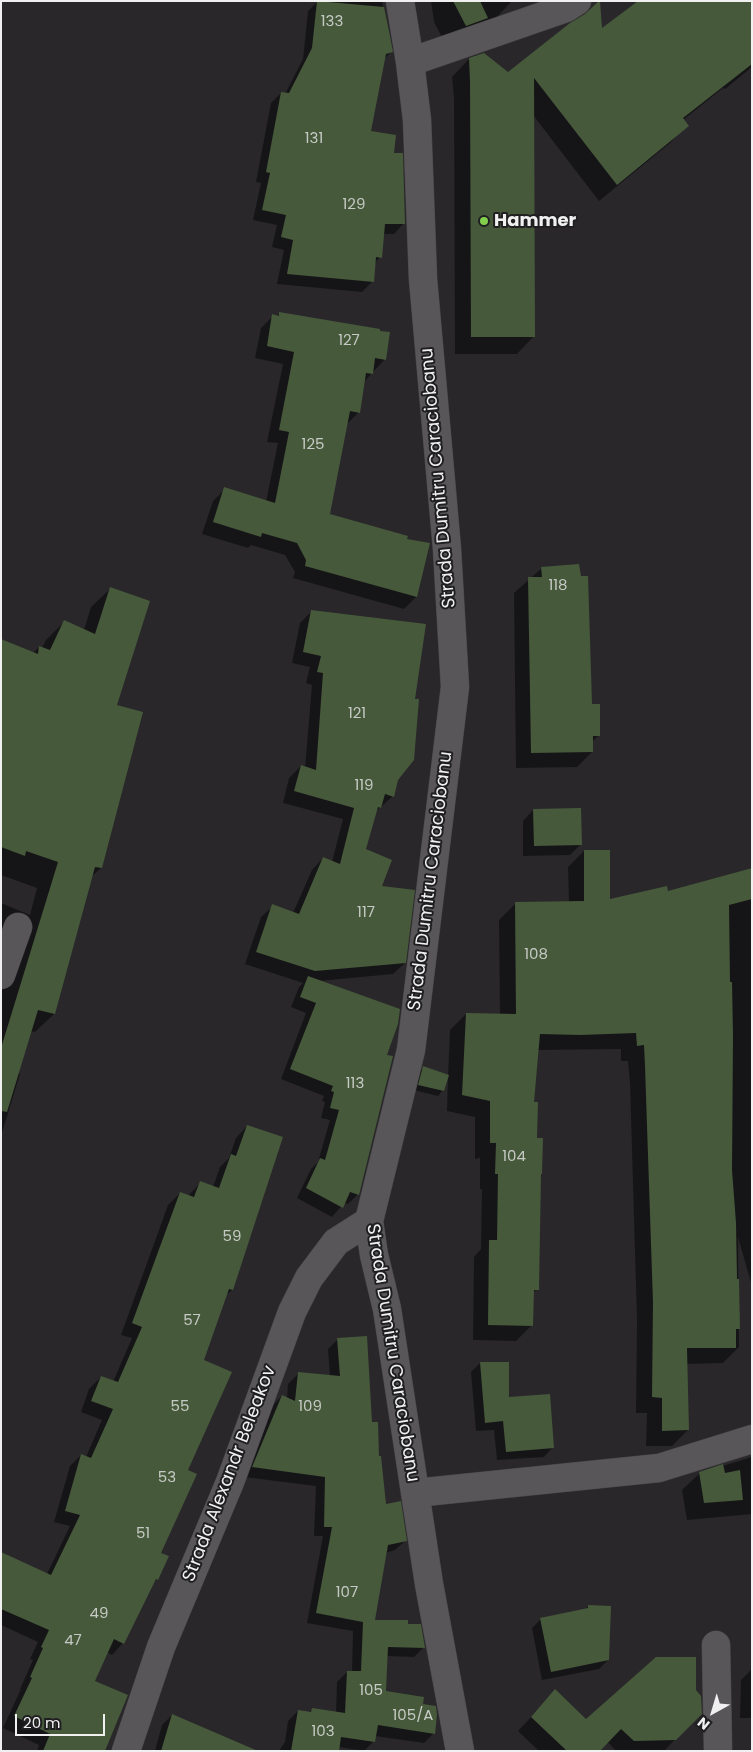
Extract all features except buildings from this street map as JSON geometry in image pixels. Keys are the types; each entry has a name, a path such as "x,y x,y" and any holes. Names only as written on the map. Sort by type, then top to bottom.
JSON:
{"street":[{"name":"Strada Dumitru Caraciobanu","path":"400,1 417,120 424,279 447,549 455,686 411,1050 369,1221 374,1256 387,1309 443,1668 460,1751"},
{"path":"410,62 566,8 577,1"},
{"path":"1,974 18,927"},
{"name":"Strada Alexandr Beleakov","path":"126,1751 161,1648 230,1482 292,1312 309,1278 336,1242 369,1221"},
{"path":"415,1492 659,1468 752,1439"},
{"path":"716,1645 718,1751"}],"place":[{"name":"Hammer","path":"484,221"}]}
